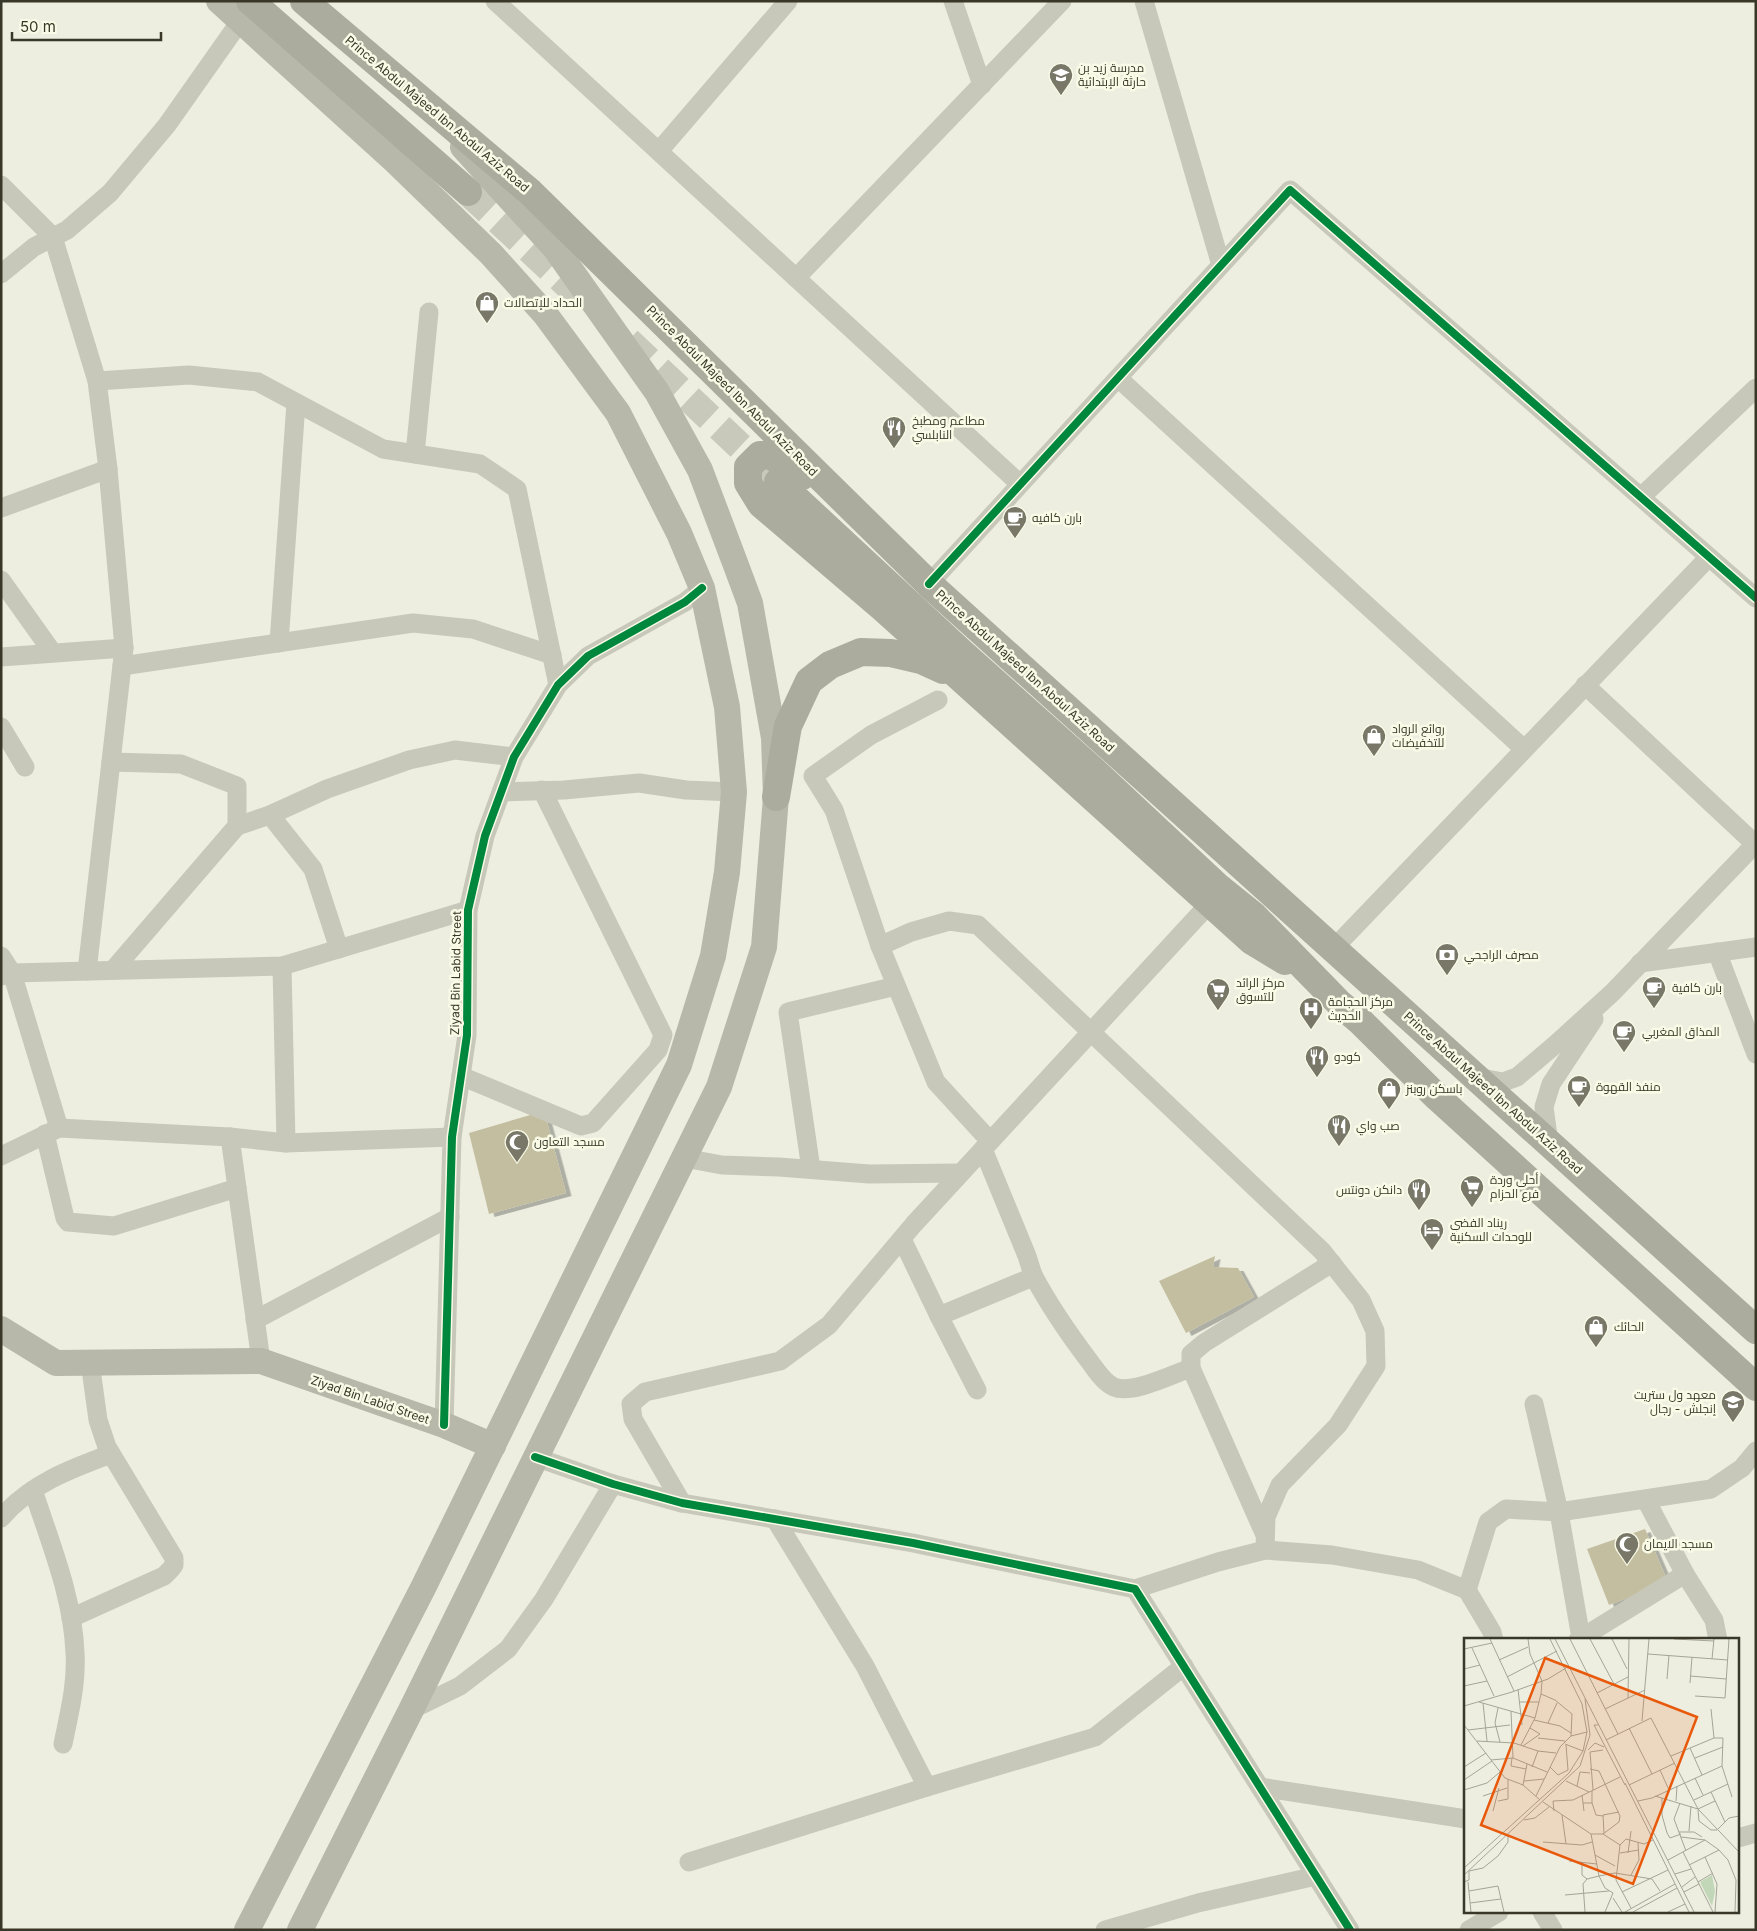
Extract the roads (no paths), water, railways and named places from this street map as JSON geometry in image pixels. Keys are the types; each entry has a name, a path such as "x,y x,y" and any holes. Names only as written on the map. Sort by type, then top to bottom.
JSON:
{"main road":[{"path":"219,1 245,11 468,192"},
{"name":"Prince Abdul Majeed Ibn Abdul Aziz Road","path":"304,1 530,192 929,584 1756,1330"},
{"path":"245,11 491,254 546,314 618,412 679,533 702,588 726,707 734,792 727,872 713,956 678,1065 423,1588 247,1930"},
{"path":"416,96 555,248 657,392 700,470 750,603 774,738 776,796"},
{"path":"852,508 770,455 760,455 748,467 748,484 761,504 884,608 1252,942 1319,981"},
{"path":"778,482 1218,887 1254,916 1437,1097 1756,1387"},
{"path":"304,1927 719,1087 764,946 776,796 788,726 809,681 830,665 861,652 891,653 921,660 960,678"},
{"name":"Ziyad Bin Labid Street","path":"1,1329 56,1363 261,1361 444,1426"},
{"path":"444,1426 492,1446"}],"street":[{"path":"495,1 1020,484"},
{"path":"659,151 788,1"},
{"path":"953,1 982,85"},
{"path":"796,278 1062,1"},
{"path":"1144,1 1221,265"},
{"path":"1,274 34,247 67,230 110,193 167,125 245,11"},
{"path":"1,185 53,237 97,381 108,469 123,657 87,971"},
{"path":"929,584 1290,190 1756,598"},
{"path":"415,454 429,312"},
{"path":"97,381 189,375 258,382 383,449 480,464 517,489 558,685"},
{"path":"1118,378 1524,749"},
{"path":"1641,498 1756,388"},
{"path":"280,643 296,403"},
{"path":"1,508 108,469"},
{"path":"1333,949 1709,557"},
{"path":"1,580 53,653"},
{"name":"Ziyad Bin Labid Street","path":"444,1426 452,1137 467,1035 468,910 486,836 514,757 558,685 588,656 685,602 702,588"},
{"path":"1,657 53,653 123,657 280,643 413,622 472,629 552,655"},
{"path":"1476,1077 1503,1082 1517,1077 1612,993 1755,844 1585,685"},
{"path":"938,700 871,735 813,776 834,810 880,946 936,1082 986,1145 1033,1275 1061,1324 1102,1377 1114,1387 1143,1386 1191,1368"},
{"path":"1,727 25,767"},
{"path":"113,970 237,826 270,815 327,790 409,760 455,750 514,757"},
{"path":"111,762 181,764 238,786 237,826"},
{"path":"501,792 639,782 686,790 734,792"},
{"path":"461,1076 582,1126 592,1123 658,1050 663,1035 542,790"},
{"path":"270,815 313,870 339,949"},
{"path":"682,1503 634,1419 631,1404 645,1392 780,1361 829,1326 902,1238 1210,904"},
{"path":"7,975 113,970 282,966 468,910"},
{"path":"880,946 911,932 949,921 978,925 1322,1250 1361,1300 1375,1331 1376,1366 1338,1425 1280,1485 1266,1517 1266,1544"},
{"path":"1640,963 1756,947"},
{"path":"1717,952 1756,1054"},
{"path":"1,956 52,1131 65,1218 68,1222 114,1226 237,1188"},
{"path":"282,966 286,1144"},
{"path":"811,1170 788,1012 896,986"},
{"path":"1549,1143 1544,1107 1551,1084 1612,993"},
{"path":"1,1156 52,1131 230,1137 286,1144 452,1137"},
{"path":"230,1137 261,1361"},
{"path":"684,1158 722,1165 869,1174 960,1174"},
{"path":"255,1320 450,1217"},
{"path":"902,1238 977,1390"},
{"path":"1266,1544 1191,1368 1192,1354 1204,1343 1332,1263"},
{"path":"939,1316 1028,1279 1033,1275"},
{"path":"70,1618 164,1576 174,1565 174,1558 107,1447 98,1420 90,1362"},
{"path":"1534,1404 1558,1512 1580,1638"},
{"path":"1467,1590 1488,1522 1506,1509 1558,1512 1711,1489 1742,1468 1756,1451"},
{"path":"1,1518 11,1506 50,1478 111,1454"},
{"path":"535,1458 613,1484 682,1503 913,1543 1135,1589 1266,1544 1418,1570 1467,1590 1492,1632 1494,1638"},
{"path":"411,1710 460,1686 508,1649 544,1599 613,1484"},
{"path":"33,1490 64,1588 76,1654 75,1676 63,1744"},
{"path":"1646,1500 1685,1574 1714,1620 1718,1638"},
{"path":"775,1519 865,1666 927,1787"},
{"path":"1582,1638 1685,1574"},
{"path":"1135,1589 1350,1930"},
{"path":"689,1862 927,1787 1095,1737 1184,1666"},
{"path":"1260,1787 1464,1819"},
{"path":"1740,1837 1756,1833"},
{"path":"1105,1930 1159,1922 1207,1901 1316,1876"},
{"path":"1469,1930 1496,1914"},
{"path":"1543,1914 1553,1930"}],"tunnel":[{"path":"468,192 587,303"},
{"path":"628,341 778,482"}],"place":[{"name":"مدرسة زيد بن حارثة الإبتدائية","path":"1061,96"},
{"name":"الحداد للإتصالات","path":"487,324"},
{"name":"مطاعم ومطبخ النابلسي","path":"894,449"},
{"name":"بارن كافيه","path":"1015,539"},
{"name":"روائع الرواد للتخفيضات","path":"1374,757"},
{"name":"مصرف الراجحي","path":"1447,976"},
{"name":"بارن كافية","path":"1654,1009"},
{"name":"مركز الرائد للتسوق","path":"1218,1011"},
{"name":"مركز الحجامة الحديث","path":"1311,1030"},
{"name":"المذاق المغربي","path":"1624,1053"},
{"name":"كودو","path":"1317,1078"},
{"name":"منفذ القهوة","path":"1579,1108"},
{"name":"باسكن روبنز","path":"1389,1110"},
{"name":"صب واي","path":"1339,1147"},
{"name":"مسجد التعاون","path":"517,1163"},
{"name":"أحلى وردة فرع الحزام","path":"1472,1208"},
{"name":"دانكن دونتس","path":"1419,1211"},
{"name":"ريناد الفضي للوحدات السكنية","path":"1432,1251"},
{"name":"الحائك","path":"1596,1348"},
{"name":"معهد ول ستريت إنجلش - رجال","path":"1733,1423"},
{"name":"مسجد الايمان","path":"1627,1565"}]}
